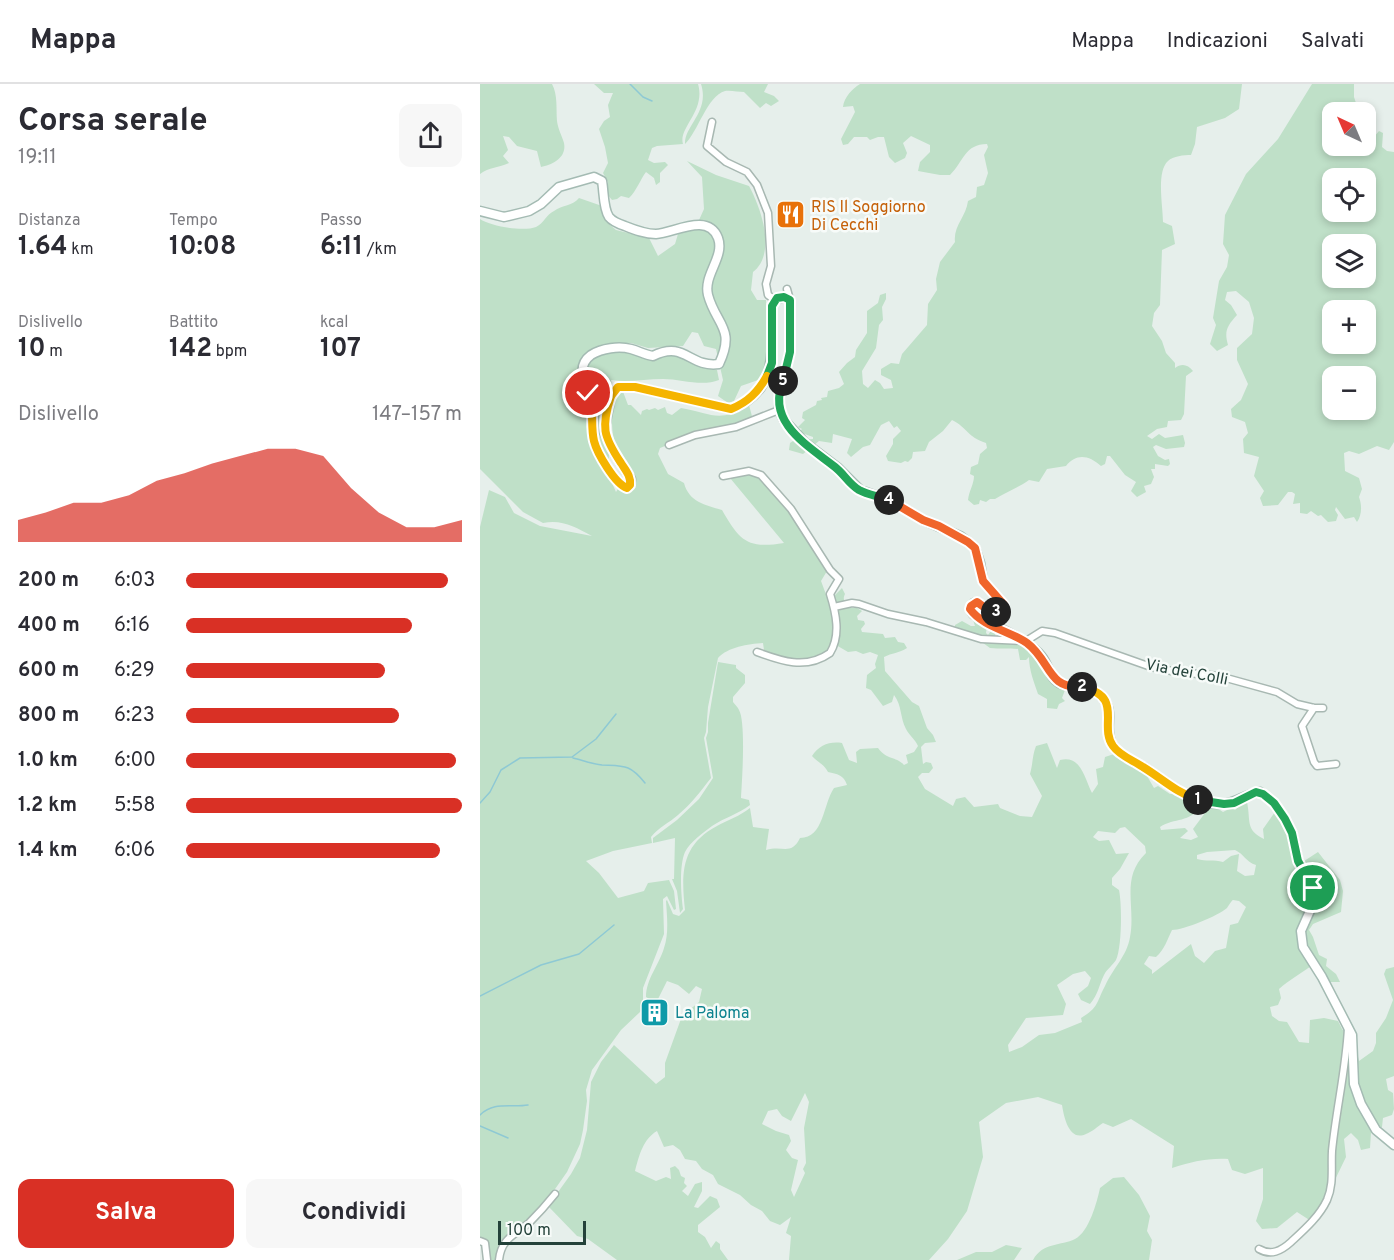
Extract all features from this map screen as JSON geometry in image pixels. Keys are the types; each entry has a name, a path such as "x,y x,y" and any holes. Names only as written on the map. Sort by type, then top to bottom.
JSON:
{"street":[{"path":"712,122 707,146 726,162 747,172 757,185 768,213 771,266 766,284 768,295 775,300"},
{"path":"480,211 504,217 529,211 541,204 559,187 594,177 602,181 609,216 616,223 641,232 656,234 692,225 702,225 713,230 718,237 720,248 708,279 708,294 725,332 725,351 719,363 708,365 693,360 678,350 665,350 653,356 620,347 593,354 586,359 582,368 584,383 593,405 595,443 608,468 627,488 631,479 604,432 611,396 618,387 635,387 731,409 744,404 767,378 772,363 772,315 775,300"},
{"path":"787,289 790,300 790,352 779,389 779,410 791,429 860,490 891,501 923,520 960,536 975,548 983,581 1004,605 999,612 992,613 977,602 970,609 980,618 1026,641 1042,656 1053,678 1059,683 1092,690 1102,697 1110,709 1108,732 1111,744 1120,754 1144,767 1172,789 1185,795 1214,804 1234,803 1260,792 1274,803 1292,833 1298,861 1313,888 1315,900 1301,932 1303,948 1352,1035 1354,1084 1361,1104 1376,1130 1394,1146"},
{"path":"775,300 784,297 790,300"},
{"path":"669,445 695,435 736,427 779,410"},
{"path":"723,476 749,471 761,475 798,520 830,570 839,579 830,594 836,627 832,650 825,657 793,664 757,652"},
{"name":"Via dei Colli","path":"834,607 852,603 981,639 1026,641 1042,631 1055,633 1151,667 1219,676 1277,692 1297,704 1323,708"},
{"path":"1314,708 1302,726 1314,762 1317,766 1336,764"},
{"path":"1259,1249 1269,1253 1279,1252 1312,1222 1326,1201 1333,1177 1332,1153 1345,1068 1348,1027"},
{"path":"499,1260 500,1250 510,1237 529,1223 555,1194"},
{"path":"480,1241 485,1243 487,1260"}],"green space":[{"path":"480,84 552,84 556,97 558,124 564,143 561,157 550,165 541,167 537,151 517,146 509,137 503,136 508,150 503,156 509,163 480,174"},
{"path":"594,84 698,84 698,103 684,132 683,144 652,148 648,160 654,163 665,162 668,165 660,173 660,182 656,185 654,178 646,172 629,198 621,196 612,200 608,195 608,182 603,173 608,163 599,129 610,117 608,105 613,93 604,93"},
{"path":"701,84 768,84 764,92 779,101 771,106 766,103 760,108 744,92 725,91 713,100 685,144 688,131 700,111 703,94"},
{"path":"860,84 1242,84 1239,109 1225,118 1197,127 1191,155 1170,159 1162,173 1163,222 1172,226 1175,244 1162,250 1160,305 1154,313 1152,326 1162,341 1166,353 1175,363 1175,368 1184,365 1193,371 1186,376 1184,414 1181,420 1168,421 1167,427 1157,429 1147,436 1152,439 1159,434 1165,438 1183,435 1185,443 1184,447 1166,449 1156,445 1153,447 1158,456 1165,460 1169,459 1170,464 1168,466 1155,464 1155,469 1151,469 1154,477 1151,484 1144,486 1146,492 1137,497 1131,491 1136,482 1125,475 1110,456 1107,456 1105,464 1101,466 1087,458 1078,457 1066,466 1047,469 1039,482 1029,480 995,499 986,502 980,500 979,504 974,505 968,500 974,479 974,476 970,474 971,467 978,464 980,454 987,448 986,443 975,438 952,420 929,442 925,451 913,452 908,462 888,461 886,456 893,444 893,439 901,431 897,426 894,428 889,421 881,425 870,445 863,447 851,457 847,453 852,439 833,434 832,443 819,441 803,454 789,450 790,443 793,441 813,439 799,432 802,429 798,427 805,420 802,418 803,412 816,405 817,401 822,400 821,398 827,397 828,391 844,384 839,372 855,357 856,350 867,333 867,311 878,303 880,295 886,293 882,307 883,320 879,325 876,348 862,371 863,384 868,388 875,380 884,389 893,388 891,380 881,375 881,369 891,363 899,364 902,354 927,325 928,304 937,290 936,279 940,262 955,242 956,231 968,201 976,197 977,187 984,185 988,173 984,155 987,144 969,150 950,175 918,171 920,162 930,152 930,145 911,136 903,143 907,153 905,158 895,163 889,157 884,137 870,140 867,137 854,137 848,144 843,145 841,139 855,112 853,106 843,107 844,103 849,93"},
{"path":"1312,84 1354,84 1356,102 1322,102 1322,156 1376,156 1376,134 1379,131 1383,133 1382,147 1394,152 1394,442 1389,450 1377,446 1359,454 1349,451 1344,453 1345,471 1359,478 1362,489 1359,497 1361,513 1357,522 1354,517 1345,519 1336,507 1338,515 1336,521 1328,522 1321,515 1318,516 1311,511 1307,514 1300,513 1300,503 1293,504 1295,494 1292,492 1288,492 1278,505 1263,506 1260,498 1264,491 1254,476 1259,457 1244,453 1243,439 1248,433 1245,422 1232,417 1231,409 1241,400 1248,384 1237,360 1237,348 1252,334 1254,318 1249,302 1236,291 1227,292 1225,300 1237,315 1227,329 1228,345 1217,351 1210,344 1216,325 1213,318 1219,281 1227,267 1229,255 1223,244 1225,215 1246,174 1278,139"},
{"path":"687,161 716,175 749,186 762,218 764,254 760,264 753,272 751,290 757,300 766,300 766,360 761,379 741,386 734,401 728,403 718,396 723,380 716,349 704,346 698,333 692,332 683,346 648,348 631,343 600,346 583,357 587,361 610,351 622,350 645,359 674,352 701,367 717,370 719,380 706,383 663,379 611,380 613,390 622,389 628,405 631,405 641,415 642,411 647,409 658,410 665,407 667,413 672,415 681,408 722,416 749,405 753,420 670,444 660,448 658,454 668,474 684,483 694,499 722,510 740,536 753,543 771,545 784,543 730,478 736,475 754,474 774,491 827,571 821,581 832,614 831,649 822,655 798,661 764,650 763,643 739,647 722,654 718,658 704,738 711,778 688,806 651,837 652,843 613,851 586,861 599,873 618,898 644,891 648,883 669,880 674,891 676,909 674,910 667,896 663,899 664,934 643,988 643,1007 621,1030 592,1070 586,1090 587,1101 580,1144 567,1172 541,1209 509,1236 498,1260 488,1260 487,1249 480,1240 480,527 489,490 505,497 514,513 540,526 592,536 562,523 543,523 523,512 480,469 480,219 507,228 536,227 552,212 574,203 579,198 602,206 610,225 616,230 649,238 658,256 675,244 678,234 695,229 704,209 702,177","holes":["608,407 613,409 614,439 630,489 619,487 616,492 608,474 609,453 602,425"]},
{"path":"842,588 845,594 844,601 849,608 862,611 857,616 858,620 864,621 865,624 861,629 862,632 883,634 885,638 895,637 907,648 884,657 885,671 912,702 919,706 927,728 936,742 925,743 921,747 923,764 931,763 933,768 929,773 922,773 918,777 925,789 953,806 956,799 965,797 974,807 998,804 1000,808 1020,816 1032,817 1042,796 1030,774 1036,746 1047,743 1057,768 1060,760 1067,759 1077,764 1092,793 1098,784 1096,769 1103,767 1105,757 1114,754 1143,769 1154,788 1158,786 1170,794 1202,805 1192,815 1166,824 1160,827 1161,830 1185,828 1188,831 1180,838 1191,840 1198,837 1193,829 1208,809 1217,808 1223,812 1231,808 1235,810 1247,802 1251,828 1258,836 1264,839 1263,829 1275,812 1286,826 1298,865 1318,852 1340,880 1343,891 1341,912 1313,924 1309,930 1319,955 1327,959 1326,966 1336,974 1340,982 1319,982 1311,966 1279,989 1281,998 1278,1005 1270,1007 1272,1016 1279,1021 1287,1022 1299,1042 1309,1043 1310,1020 1324,1018 1338,1021 1355,1045 1359,1061 1373,1051 1376,1033 1386,1018 1393,1000 1384,974 1386,969 1394,967 1394,1076 1386,1079 1388,1090 1393,1093 1394,1109 1392,1115 1383,1118 1382,1127 1371,1133 1370,1148 1361,1150 1358,1140 1351,1133 1344,1139 1346,1157 1314,1223 1297,1212 1277,1228 1262,1229 1256,1221 1263,1199 1263,1168 1245,1174 1232,1170 1228,1159 1220,1159 1199,1161 1172,1168 1174,1146 1131,1119 1113,1127 1103,1123 1088,1133 1075,1135 1068,1127 1062,1105 1038,1097 1006,1103 979,1122 983,1157 967,1211 948,1239 929,1260 789,1260 791,1236 786,1233 791,1217 780,1225 770,1221 762,1211 740,1195 718,1184 713,1175 702,1169 696,1161 685,1159 680,1150 673,1145 664,1147 657,1131 645,1143 635,1171 656,1181 666,1177 671,1179 670,1168 675,1166 685,1178 684,1183 687,1186 682,1191 688,1196 695,1184 702,1182 702,1191 694,1207 698,1208 710,1196 717,1199 720,1207 698,1225 698,1232 705,1237 711,1248 716,1241 720,1244 720,1249 728,1260 617,1260 588,1239 577,1236 548,1206 580,1158 587,1130 591,1082 601,1062 614,1045 656,1084 665,1077 665,1063 682,1016 699,1002 702,989 696,986 689,994 678,985 667,981 656,1003 646,997 650,978 666,942 666,901 673,914 679,916 685,910 684,872 690,851 696,842 717,826 750,808 753,827 769,829 766,850 793,847 800,838 808,837 814,832 822,819 834,788 847,785 842,777 828,772 812,756 818,749 829,743 842,743 849,760 857,763 856,752 860,749 878,748 885,755 904,765 908,763 906,755 914,752 918,746 906,729 894,695 892,702 883,706 871,690 866,688 867,675 876,668 878,655 870,652 863,654 856,651 848,652 836,645 833,597","holes":["1125,827 1145,846 1146,853 1133,872 1130,893 1131,926 1126,950 1096,1004 1081,1018 1082,1022 1055,1033 1039,1035 1022,1047 1009,1052 1008,1045 1026,1018 1063,1015 1066,1004 1057,985 1073,974 1085,971 1091,978 1088,986 1078,994 1081,1000 1090,1004 1097,994 1105,973 1116,960 1120,936 1121,905 1119,890 1112,885 1112,878 1129,853 1116,854 1109,840 1099,841 1093,837 1098,831 1115,833","1235,850 1256,865 1254,875 1245,876 1237,871 1239,854 1223,862 1197,859 1197,855","1232,900 1239,901 1246,907 1238,923 1230,925 1226,948 1215,951 1204,963 1195,956 1191,944 1152,974 1152,970 1144,964 1149,956 1156,957 1159,954 1172,930 1216,915 1227,908","805,1093 809,1102 804,1128 806,1163 803,1169 805,1173 794,1197 791,1190 798,1160 792,1158 786,1150 791,1141 789,1135 762,1124 768,1111 777,1109 782,1116 791,1121"]},
{"path":"973,620 987,626 988,635 993,628 996,630 995,636 999,638 1000,632 1019,639 1021,634 1030,637 1034,652 1065,690 1062,698 1065,701 1059,704 1057,709 1047,708 1047,699 1038,694 1029,657 1026,660 1020,660 1018,649 990,648 972,635 971,640 963,638 955,625 962,621 975,626"},
{"path":"718,662 736,665 736,668 745,675 745,683 733,697 733,702 739,710 742,726 741,798 749,800 750,805 712,826 687,848 682,865 683,909 680,913 677,891 672,879 674,879 675,838 653,843 653,838 699,799 713,778 706,738"},
{"path":"1124,1177 1139,1195 1150,1216 1147,1231 1152,1240 1149,1260 1033,1260 1047,1247 1070,1241 1080,1235 1092,1216 1100,1188 1113,1178"},
{"path":"1006,1245 1022,1248 1014,1260 957,1260 976,1252 992,1252"}],"waterway":[{"path":"630,84 643,97 652,101"},
{"path":"480,803 490,792 501,770 520,758 572,757 596,739 616,714"},
{"path":"573,758 626,767 635,772 645,783"},
{"path":"480,996 541,965 579,954 614,925"},
{"path":"480,1115 497,1106 528,1105"},
{"path":"480,1126 508,1138"}],"place":[{"name":"RIS Il Soggiorno Di Cecchi","path":"790,215"},
{"name":"La Paloma","path":"654,1012"}],"route":[{"path":"588,393 593,405 595,443 608,468 627,488 631,479 604,432 611,396 618,387 635,387 731,409 744,404 767,378 772,363 772,306 777,298 788,298 790,300 790,352 785,376 779,389 779,410 791,429 837,468 852,485 891,501 923,520 960,536 975,548 983,581 1004,605 999,612 992,613 977,602 970,609 973,614 1010,635 1026,641 1042,656 1053,678 1059,683 1075,688 1083,687 1102,697 1110,709 1108,732 1111,744 1120,754 1144,767 1172,789 1203,802 1234,803 1260,792 1274,803 1292,833 1298,861 1313,888"}]}
